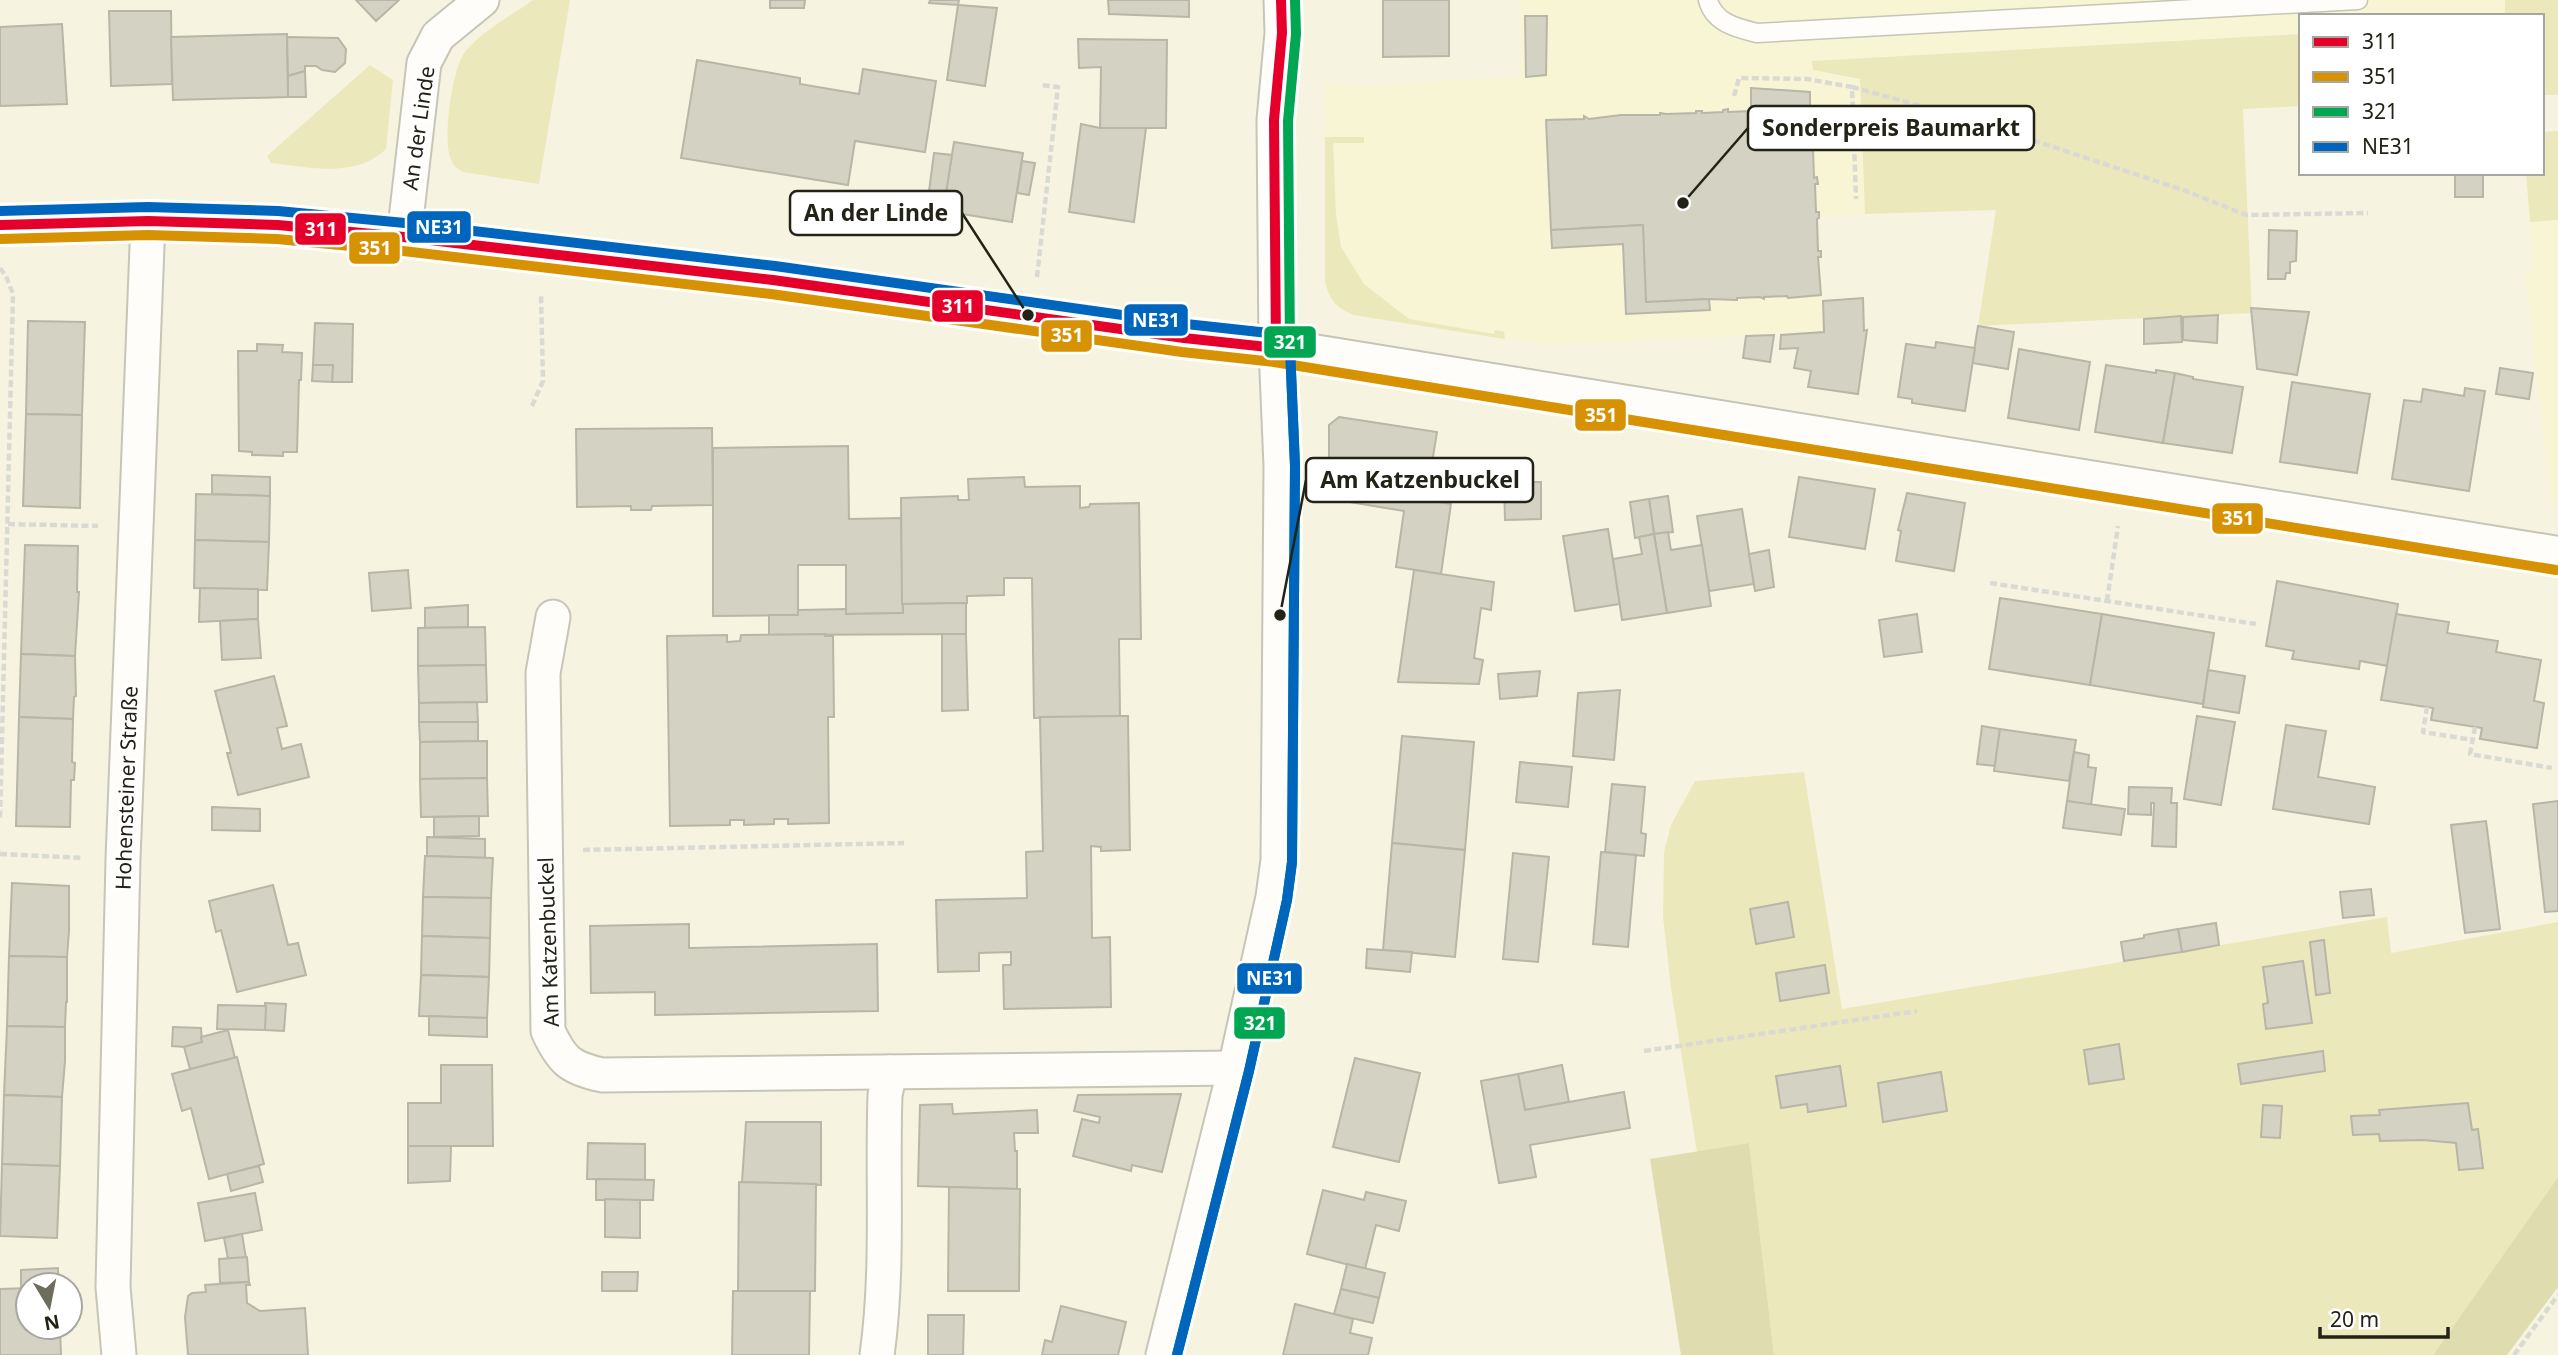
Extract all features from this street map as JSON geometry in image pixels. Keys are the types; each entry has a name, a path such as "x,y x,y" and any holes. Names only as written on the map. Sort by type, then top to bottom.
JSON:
{"main road":[{"path":"0,225 148,221 278,225 774,280 1276,348 2558,556"}],"street":[{"name":"An der Linde","path":"404,237 424,63 438,36 482,0"},
{"path":"1163,1355 1235,1068 1273,897 1279,848 1281,466 1276,348 1274,120 1282,33 1281,0"},
{"name":"Hohensteiner Straße","path":"119,1355 113,1287 123,859 148,221"},
{"name":"Am Katzenbuckel","path":"553,617 543,673 548,1031 559,1054 578,1070 602,1075 1235,1068"},
{"path":"877,1355 883,1280 885,1095 890,1072"}],"lane":[{"path":"1708,0 1728,26 1757,33 2358,0"}],"path":[{"path":"1734,96 1739,78 1808,79 1975,121 2186,191 2246,215 2368,213"},
{"path":"1032,316 1058,86 1041,85"},
{"path":"1852,88 1856,199"},
{"path":"532,406 544,381 540,307 546,254"},
{"path":"0,268 13,294 0,821"},
{"path":"2106,601 2124,487"},
{"path":"8,524 137,526"},
{"path":"1990,583 2256,624"},
{"path":"2427,707 2423,732 2473,740"},
{"path":"2475,727 2470,754 2552,768"},
{"path":"546,850 904,843"},
{"path":"0,854 123,859"},
{"path":"1644,1051 1917,1011"},
{"path":"2514,1355 2558,1295"}],"shaded area":[{"path":"533,0 570,0 539,184 463,172 451,160 448,148 448,120 460,60 480,37"},
{"path":"1520,0 2505,0 2505,14 2299,14 2299,34 1813,70 1860,79 1865,214 1819,217 1824,332 1547,345 1353,315 1339,309 1328,296 1325,281 1325,87 1322,83 1365,85 1520,77"},
{"path":"2505,0 2558,0 2558,95 2544,95 2544,14 2505,14"},
{"path":"2299,34 2299,106 2243,109 2252,313 1978,326 1996,210 1865,214 1860,79 1813,70 1812,61"},
{"path":"370,65 393,80 386,149 374,158 346,168 271,163 267,156"},
{"path":"2558,131 2558,220 2530,222 2526,175 2544,175 2544,132"},
{"path":"1325,137 1364,137 1364,143 1333,143 1336,215 1341,247 1364,284 1409,319 1494,334 1495,330 1504,332 1505,339 1353,315 1334,302 1325,281"},
{"path":"2558,220 2558,506 2551,505 2525,273 2532,269 2530,222"},
{"path":"1804,772 1842,1009 2387,917 2391,953 2558,922 2558,1177 2433,1355 1774,1355 1749,1143 1697,1152 1671,989 1663,916 1664,852 1671,825 1695,781"},
{"path":"1749,1143 1774,1355 1681,1355 1650,1159"},
{"path":"2558,1177 2558,1287 2507,1355 2433,1355"}],"building":[{"path":"356,0 399,0 376,21"},
{"path":"770,0 805,0 804,8 770,8"},
{"path":"930,0 959,0 958,5 929,3"},
{"path":"1108,0 1189,0 1189,17 1109,14"},
{"path":"1383,0 1449,0 1449,56 1383,57"},
{"path":"958,5 997,8 985,86 947,80"},
{"path":"109,11 171,11 172,84 111,86"},
{"path":"1525,16 1547,16 1546,75 1526,77"},
{"path":"62,24 67,104 0,106 0,27"},
{"path":"287,34 288,97 173,100 171,37"},
{"path":"287,37 338,38 346,49 345,63 335,72 316,66 305,66 305,71 288,76"},
{"path":"1078,39 1167,40 1166,128 1100,128 1101,67 1079,68"},
{"path":"697,60 800,78 800,84 859,94 863,69 936,81 925,152 855,141 848,185 681,158"},
{"path":"305,71 306,97 288,97 288,76"},
{"path":"1751,88 1810,92 1810,106 1814,107 1814,112 1811,112 1813,143 1816,143 1816,148 1813,148 1814,178 1817,177 1818,184 1815,184 1816,212 1819,212 1817,219 1818,251 1821,251 1821,257 1818,257 1821,295 1644,303 1643,228 1640,228 1640,225 1610,229 1551,230 1546,120 1584,119 1584,116 1589,119 1696,111 1723,112 1728,109 1728,112 1751,111"},
{"path":"1081,124 1100,128 1146,128 1134,222 1069,212"},
{"path":"954,142 1023,153 1012,222 943,211"},
{"path":"934,153 952,155 946,193 929,191"},
{"path":"1022,161 1035,163 1029,195 1017,193"},
{"path":"2455,175 2483,175 2483,197 2455,197"},
{"path":"1643,225 1646,302 1709,299 1710,310 1626,314 1623,244 1552,248 1551,230"},
{"path":"2269,230 2297,231 2296,261 2290,262 2290,273 2286,273 2285,279 2268,279"},
{"path":"1863,298 1864,331 1867,330 1858,394 1808,387 1811,371 1794,368 1798,348 1780,349 1781,335 1824,332 1823,301"},
{"path":"2251,308 2309,312 2297,375 2257,369"},
{"path":"2218,315 2217,343 2183,340 2183,317"},
{"path":"2181,316 2182,342 2144,344 2144,319"},
{"path":"28,321 85,322 82,415 26,414"},
{"path":"315,323 353,324 352,382 332,382 333,365 313,365"},
{"path":"1978,326 2014,332 2008,369 1972,363"},
{"path":"1774,335 1770,362 1743,358 1746,336"},
{"path":"1936,342 1975,348 1965,411 1912,403 1912,399 1898,397 1906,344 1935,348"},
{"path":"257,344 283,345 282,352 302,353 297,452 283,452 283,456 252,455 252,452 239,451 238,351 257,351"},
{"path":"2019,349 2090,362 2079,430 2008,418"},
{"path":"313,365 333,365 332,382 312,381"},
{"path":"2106,365 2156,373 2156,370 2175,373 2163,443 2095,432"},
{"path":"2500,368 2533,373 2529,399 2496,394"},
{"path":"2175,373 2193,379 2243,387 2232,453 2163,443"},
{"path":"2292,382 2370,394 2357,473 2280,462"},
{"path":"2465,388 2485,391 2469,491 2392,479 2404,400 2421,402 2423,389 2464,396"},
{"path":"26,414 82,415 80,508 23,506"},
{"path":"1339,417 1437,432 1426,500 1451,504 1441,574 1396,567 1404,511 1349,502 1350,492 1329,489 1329,425"},
{"path":"712,428 713,505 652,506 651,510 631,510 631,506 577,507 576,429"},
{"path":"848,446 849,519 901,518 903,613 846,614 846,565 798,565 798,615 713,616 713,448"},
{"path":"212,475 270,477 270,496 212,494"},
{"path":"1024,477 1025,487 1080,486 1080,508 1089,507 1090,504 1139,503 1141,639 1119,639 1120,716 1034,718 1032,578 1004,578 1004,595 967,596 967,603 902,604 901,498 958,496 958,500 969,500 968,479"},
{"path":"1799,477 1875,489 1865,549 1789,537"},
{"path":"1504,482 1541,482 1541,519 1505,520"},
{"path":"1907,493 1965,503 1954,571 1896,561 1901,531 1898,530"},
{"path":"196,494 270,496 269,542 195,540"},
{"path":"1668,496 1673,532 1654,534 1649,499"},
{"path":"1649,499 1654,534 1635,538 1630,502"},
{"path":"1742,509 1754,584 1709,591 1697,516"},
{"path":"1608,529 1620,604 1575,611 1563,536"},
{"path":"1668,532 1671,550 1702,545 1711,606 1667,613 1654,534"},
{"path":"1654,534 1667,613 1622,620 1613,559 1642,554 1639,537"},
{"path":"195,540 269,542 267,590 194,588"},
{"path":"25,545 78,546 79,592 75,656 21,654"},
{"path":"1769,550 1774,587 1755,591 1749,554"},
{"path":"408,570 411,608 372,611 369,573"},
{"path":"1414,570 1494,582 1491,610 1481,608 1474,658 1483,660 1479,684 1398,682"},
{"path":"2277,581 2398,604 2388,666 2360,661 2359,669 2292,659 2294,651 2266,646"},
{"path":"200,588 258,589 258,619 199,622"},
{"path":"2000,598 2102,614 2090,685 1989,669"},
{"path":"966,603 966,634 769,635 769,615 798,615 798,610 846,609 846,614 903,613 903,604"},
{"path":"468,605 468,627 425,628 425,608"},
{"path":"1917,614 1922,652 1884,657 1879,620"},
{"path":"2102,614 2214,633 2203,704 2090,685"},
{"path":"2396,614 2449,622 2447,633 2498,641 2496,652 2541,660 2534,701 2544,703 2537,748 2480,739 2482,728 2431,720 2433,708 2381,700"},
{"path":"258,619 261,658 222,660 220,621"},
{"path":"485,627 486,665 418,666 418,628"},
{"path":"942,634 966,634 968,710 942,711"},
{"path":"727,635 727,642 740,641 741,635 833,636 834,717 828,717 829,823 788,824 788,819 774,819 774,824 744,825 744,820 730,820 730,825 670,826 667,636"},
{"path":"21,654 75,656 76,696 73,719 19,717"},
{"path":"486,665 487,702 419,703 418,666"},
{"path":"2208,670 2245,676 2239,713 2203,707"},
{"path":"1540,671 1537,696 1500,699 1498,674"},
{"path":"274,676 287,726 277,728 282,749 301,744 309,777 238,795 227,753 231,753 215,691"},
{"path":"1620,690 1614,760 1573,756 1578,693"},
{"path":"477,702 478,722 419,722 419,703"},
{"path":"1128,716 1130,850 1101,851 1101,847 1091,846 1092,938 1110,937 1111,1007 1004,1009 1003,965 1011,965 1011,952 979,953 979,971 938,972 936,900 1027,898 1026,852 1043,851 1040,717"},
{"path":"2197,716 2235,722 2221,805 2184,799"},
{"path":"19,717 73,719 72,762 75,763 74,780 71,780 70,827 16,826"},
{"path":"419,722 478,722 478,741 420,742"},
{"path":"2286,725 2326,731 2318,777 2375,787 2369,824 2273,809"},
{"path":"1982,726 2000,729 1995,766 1977,764"},
{"path":"2000,729 2076,740 2069,781 1994,771"},
{"path":"1402,736 1474,742 1465,850 1392,843"},
{"path":"487,741 487,778 420,779 420,742"},
{"path":"2074,752 2089,755 2088,767 2096,768 2091,805 2067,801"},
{"path":"1520,762 1572,767 1568,807 1516,802"},
{"path":"487,778 488,816 421,817 420,779"},
{"path":"1612,784 1645,787 1641,833 1646,834 1644,856 1605,852"},
{"path":"2129,787 2172,788 2171,803 2177,803 2176,847 2152,846 2154,803 2151,803 2151,815 2128,814"},
{"path":"2067,801 2125,809 2121,835 2063,828"},
{"path":"2558,801 2558,911 2545,912 2533,804"},
{"path":"212,807 260,809 260,831 212,830"},
{"path":"479,816 479,836 434,837 434,817"},
{"path":"2486,821 2500,929 2465,933 2451,825"},
{"path":"427,837 485,839 485,858 427,856"},
{"path":"1392,843 1465,850 1455,957 1383,950"},
{"path":"1601,852 1636,855 1628,947 1593,944"},
{"path":"1513,853 1549,857 1538,962 1503,959"},
{"path":"425,856 493,858 491,898 423,897"},
{"path":"12,883 69,886 67,957 9,956"},
{"path":"273,885 288,945 298,943 306,975 237,992 221,930 216,932 209,901"},
{"path":"2371,889 2374,915 2343,918 2340,892"},
{"path":"423,897 491,898 490,938 422,936"},
{"path":"1788,902 1794,937 1756,944 1750,909"},
{"path":"2216,923 2219,945 2182,952 2178,929"},
{"path":"689,924 689,948 877,944 878,1011 655,1015 655,992 591,993 590,926"},
{"path":"2178,929 2182,952 2124,961 2121,942"},
{"path":"422,936 490,938 489,977 421,975"},
{"path":"2324,940 2330,993 2316,995 2310,942"},
{"path":"1367,949 1412,952 1410,972 1366,968"},
{"path":"9,956 67,957 65,1027 7,1026"},
{"path":"2303,961 2312,1023 2266,1029 2263,1004 2268,1003 2263,967"},
{"path":"1825,965 1829,993 1780,1001 1776,973"},
{"path":"421,975 489,977 487,1018 419,1016"},
{"path":"265,1003 286,1004 284,1031 265,1030"},
{"path":"218,1005 266,1006 265,1030 217,1029"},
{"path":"429,1016 487,1018 487,1037 429,1035"},
{"path":"7,1026 65,1027 62,1097 4,1095"},
{"path":"173,1027 201,1028 202,1042 184,1047 172,1046"},
{"path":"228,1030 235,1058 190,1069 184,1047 202,1042 201,1037"},
{"path":"2119,1044 2124,1079 2089,1084 2084,1050"},
{"path":"2323,1051 2325,1071 2241,1084 2238,1064"},
{"path":"237,1057 264,1164 209,1179 191,1108 182,1111 172,1074"},
{"path":"1355,1058 1420,1073 1399,1162 1333,1147"},
{"path":"441,1065 492,1065 493,1146 408,1146 408,1103 441,1103"},
{"path":"1562,1065 1569,1102 1525,1110 1518,1074"},
{"path":"1840,1066 1846,1106 1808,1112 1807,1104 1781,1108 1776,1076"},
{"path":"1941,1072 1947,1111 1883,1122 1878,1083"},
{"path":"1518,1074 1525,1110 1624,1092 1630,1128 1530,1145 1536,1177 1499,1183 1481,1081"},
{"path":"1181,1094 1162,1172 1132,1165 1131,1171 1073,1156 1082,1119 1099,1123 1100,1117 1074,1111 1078,1095"},
{"path":"4,1095 62,1097 60,1166 2,1164"},
{"path":"2468,1103 2472,1130 2478,1129 2483,1168 2459,1170 2456,1143 2423,1140 2380,1141 2379,1134 2353,1135 2351,1116 2380,1115 2379,1110"},
{"path":"952,1104 953,1114 1037,1110 1038,1133 1014,1133 1017,1189 918,1186 920,1105"},
{"path":"2263,1105 2282,1106 2280,1138 2261,1137"},
{"path":"746,1122 821,1122 821,1185 742,1182"},
{"path":"588,1143 645,1144 645,1180 587,1179"},
{"path":"408,1146 451,1146 450,1181 408,1183"},
{"path":"2,1164 60,1166 57,1238 0,1236"},
{"path":"259,1166 263,1182 231,1191 227,1174"},
{"path":"596,1179 654,1180 653,1200 596,1200"},
{"path":"739,1182 816,1184 815,1291 738,1291"},
{"path":"949,1187 1020,1189 1019,1291 948,1291"},
{"path":"1323,1190 1364,1200 1366,1192 1406,1201 1399,1231 1376,1225 1365,1269 1307,1254"},
{"path":"255,1193 262,1230 205,1241 198,1203"},
{"path":"605,1199 640,1200 640,1238 605,1237"},
{"path":"242,1234 246,1258 228,1259 224,1238"},
{"path":"247,1257 249,1282 220,1283 219,1259"},
{"path":"1347,1264 1385,1273 1379,1298 1341,1289"},
{"path":"58,1268 58,1271 21,1270"},
{"path":"602,1272 638,1272 637,1291 602,1291"},
{"path":"249,1282 250,1285 246,1285 247,1303 260,1311 305,1308 308,1355 188,1355 185,1317 188,1296 206,1292 205,1285"},
{"path":"14,1288 14,1341 60,1341 61,1355 0,1355 0,1289"},
{"path":"1341,1289 1379,1298 1373,1323 1334,1314"},
{"path":"733,1291 810,1291 809,1355 732,1355"},
{"path":"1295,1304 1353,1319 1350,1333 1372,1338 1368,1355 1283,1355"},
{"path":"1061,1306 1126,1322 1118,1355 1042,1355 1045,1340 1052,1342"},
{"path":"928,1315 964,1315 963,1355 928,1355"}],"transit line":[{"name":"311","path":"1276,348 1274,120 1282,33 1281,0"},
{"name":"321","path":"1177,1355 1249,1071 1287,900 1292,862 1295,466 1290,348 1288,121 1296,34 1295,0"},
{"name":"NE31","path":"0,211 148,207 278,211 405,223 775,266 1186,324 1278,334 1286,338 1290,347 1295,466 1292,862 1287,900 1249,1071 1177,1355"},
{"name":"311","path":"0,225 148,221 278,225 404,237 773,280 1184,338 1276,348"},
{"name":"351","path":"0,239 148,235 277,239 771,294 1182,352 1274,362 2556,570"}],"place":[{"name":"Sonderpreis Baumarkt","path":"1683,203"},
{"name":"An der Linde","path":"1028,315"},
{"name":"Am Katzenbuckel","path":"1280,615"}]}
